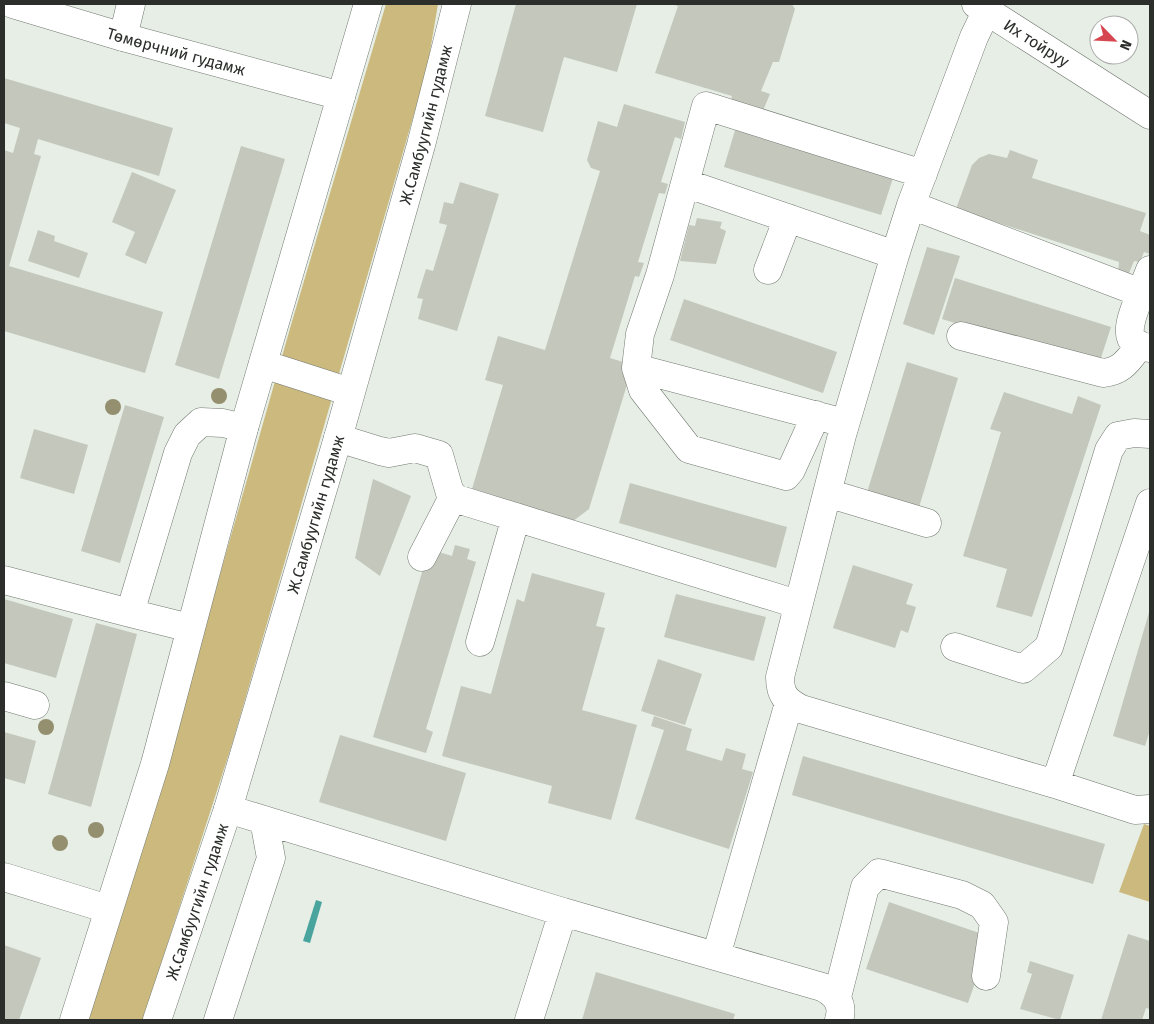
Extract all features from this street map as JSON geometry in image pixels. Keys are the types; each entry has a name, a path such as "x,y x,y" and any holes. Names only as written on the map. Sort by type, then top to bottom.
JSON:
{"street":[{"name":"Төмөрчний гудамж","path":"13,4 123,37 341,96"},
{"path":"123,37 132,4"},
{"path":"74,1020 155,764 244,428 368,4"},
{"name":"Ж.Самбуугийн гудамж","path":"157,1020 228,809 338,438 421,146 457,4"},
{"path":"981,7 974,37 911,205 846,424 797,604 780,677 783,697 789,703 801,709 1055,784 1135,810 1150,810"},
{"name":"Их тойруу","path":"981,7 1150,114"},
{"path":"816,415 791,470 786,476 689,449 643,390 636,368 640,334 685,184 706,106 923,174"},
{"path":"685,184 895,255"},
{"path":"911,205 1146,281 1130,330 1134,342 1145,346 1115,372 1103,373 961,336"},
{"path":"768,270 788,218"},
{"path":"263,364 350,392"},
{"path":"636,368 846,424"},
{"path":"130,614 178,454 187,435 201,422 223,422 244,428"},
{"path":"954,647 1023,669 1049,647 1109,450 1118,436 1134,433 1150,434"},
{"path":"338,438 380,452 389,453 415,448 439,455 453,497 422,557"},
{"path":"827,493 927,523"},
{"path":"453,497 797,604"},
{"path":"1055,784 1150,503"},
{"path":"480,642 516,517"},
{"path":"4,580 190,628"},
{"path":"4,696 35,705"},
{"path":"716,956 789,703"},
{"path":"228,809 563,912 822,987 838,1009"},
{"path":"218,1020 271,858 264,820"},
{"path":"838,1009 865,887 879,873 962,895 982,906 994,922 986,976"},
{"path":"4,877 108,909"},
{"path":"529,1020 563,912"}],"shaded area":[{"path":"386,4 438,4 427,69 233,741 143,1020 86,1020 133,880 291,325"},
{"path":"1144,824 1150,826 1150,902 1119,892"}],"water":[{"path":"316,900 322,902 310,943 303,941"}],"building":[{"path":"516,4 637,4 617,72 564,57 543,132 485,116"},
{"path":"671,4 792,4 795,9 779,62 773,62 761,91 770,94 762,113 730,104 732,96 655,73 678,6"},
{"path":"4,78 173,128 159,176 38,139 34,154 41,156 9,266 163,312 145,373 4,331 4,150 13,153 20,128 4,123"},
{"path":"624,104 685,122 681,139 675,137 661,182 668,184 665,194 659,193 638,262 644,263 639,277 635,276 610,358 633,365 589,509 564,528 469,499 503,385 485,380 498,336 545,350 600,171 591,168 587,160 598,121 617,127"},
{"path":"736,127 894,175 881,215 724,167"},
{"path":"241,146 285,159 219,379 175,365"},
{"path":"1010,150 1038,160 1032,178 1146,213 1140,231 1150,235 1150,254 1144,252 1140,262 1134,261 1127,278 1118,275 1119,262 956,209 972,165 979,158 989,154 1007,158"},
{"path":"132,172 176,190 146,264 125,255 135,232 112,222"},
{"path":"460,182 499,194 457,331 418,319 423,299 417,298 426,269 433,271 447,225 439,223 444,202 453,204"},
{"path":"697,218 722,222 720,228 726,231 716,264 680,261 689,225 695,226"},
{"path":"38,230 55,236 54,241 88,253 79,278 28,261"},
{"path":"927,247 960,256 934,335 903,324"},
{"path":"955,278 1111,327 1098,367 942,319"},
{"path":"684,299 837,352 823,393 670,340"},
{"path":"907,362 958,378 917,514 865,499"},
{"path":"1004,392 1072,414 1078,396 1101,405 1032,617 996,607 1007,569 963,556 1001,432 990,429"},
{"path":"125,405 164,417 120,563 81,551"},
{"path":"34,429 88,445 74,494 20,478"},
{"path":"373,479 411,496 380,576 355,558"},
{"path":"630,483 787,527 776,568 619,523"},
{"path":"455,545 470,549 467,559 476,562 426,729 433,732 426,753 373,737 429,549 452,556"},
{"path":"853,565 913,584 906,604 916,607 908,633 901,630 895,648 833,628"},
{"path":"532,573 605,593 596,626 605,628 582,710 637,725 611,820 548,803 552,786 442,756 461,686 491,694 517,599 524,602"},
{"path":"676,594 766,617 754,661 664,637"},
{"path":"4,599 73,619 56,678 4,663"},
{"path":"1150,609 1150,730 1145,746 1113,736"},
{"path":"96,623 137,634 91,807 48,794"},
{"path":"658,659 702,674 685,725 641,711"},
{"path":"654,716 692,729 686,750 722,761 726,748 746,754 742,769 753,772 729,849 635,819 664,730 651,726"},
{"path":"4,732 36,741 25,784 4,778"},
{"path":"340,735 466,773 446,841 319,802"},
{"path":"803,756 1105,844 1093,884 792,795"},
{"path":"889,902 991,937 968,1003 866,969"},
{"path":"1128,934 1150,941 1150,1009 1146,1008 1142,1020 1101,1020"},
{"path":"4,945 41,958 19,1020 4,1020"},
{"path":"1030,961 1074,975 1060,1020 1020,1009 1032,974 1027,972"},
{"path":"596,972 735,1014 733,1020 582,1020"}]}
